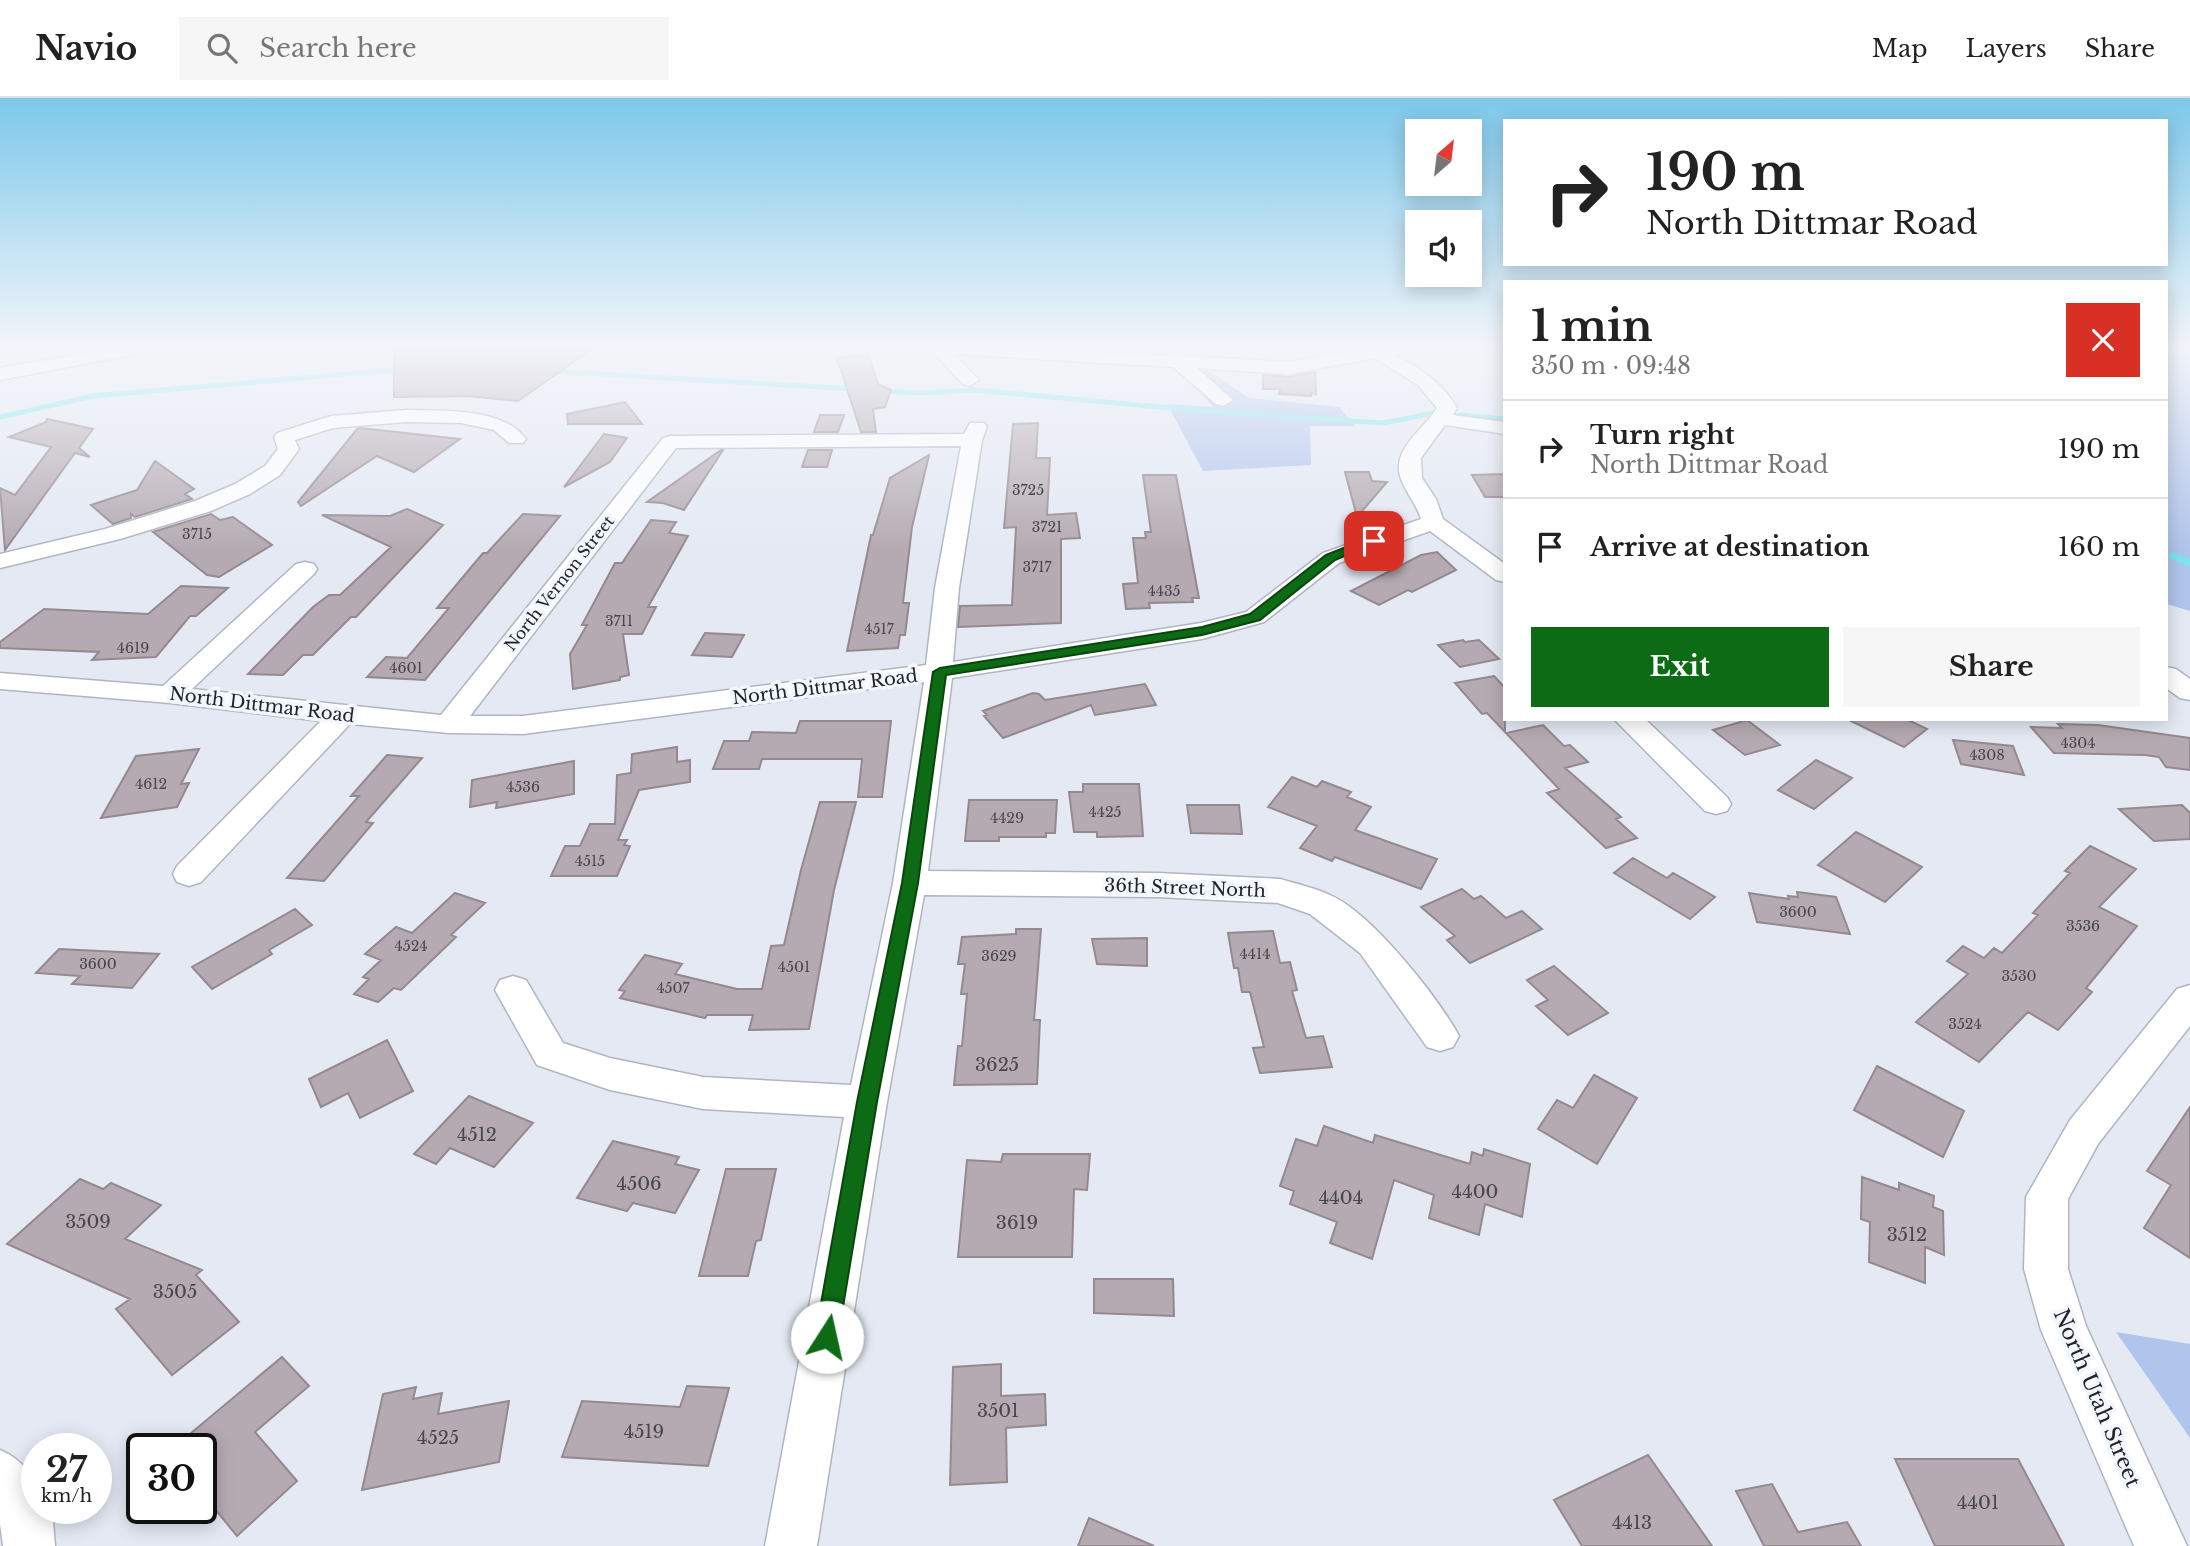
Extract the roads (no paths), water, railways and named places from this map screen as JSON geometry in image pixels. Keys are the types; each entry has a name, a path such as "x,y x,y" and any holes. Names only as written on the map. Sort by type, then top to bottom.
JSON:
{"street":[{"path":"0,561 98,540 194,508 256,483 284,460 289,449 284,437 331,422 395,417 461,417 501,426 516,439"},
{"path":"1503,428 1442,419 1419,443 1409,459 1411,478 1425,499 1433,522 1503,574"},
{"name":"North Vernon Street","path":"449,724 670,442 974,434 947,589 940,672"},
{"name":"North Dittmar Road","path":"0,681 170,695 449,724 523,725 940,672 1202,631 1255,617 1331,558 1433,522"},
{"path":"170,695 305,569"},
{"path":"791,1546 867,1102 910,883 940,672"},
{"path":"2168,676 2190,693"},
{"path":"2168,696 2190,693"},
{"path":"189,874 343,715"},
{"path":"1630,721 1716,804"},
{"name":"36th Street North","path":"910,883 1158,885 1280,891 1322,905 1372,944 1440,1037"},
{"path":"513,990 550,1054 610,1074 703,1093 867,1102"},
{"name":"North Utah Street","path":"2161,1546 2064,1330 2046,1269 2047,1197 2084,1132 2190,999"},
{"path":"0,1475 27,1521 29,1546"}],"waterway":[{"path":"1287,417 1384,423 1415,417"},
{"path":"1478,417 1503,419"},
{"path":"2173,556 2190,563"}]}
